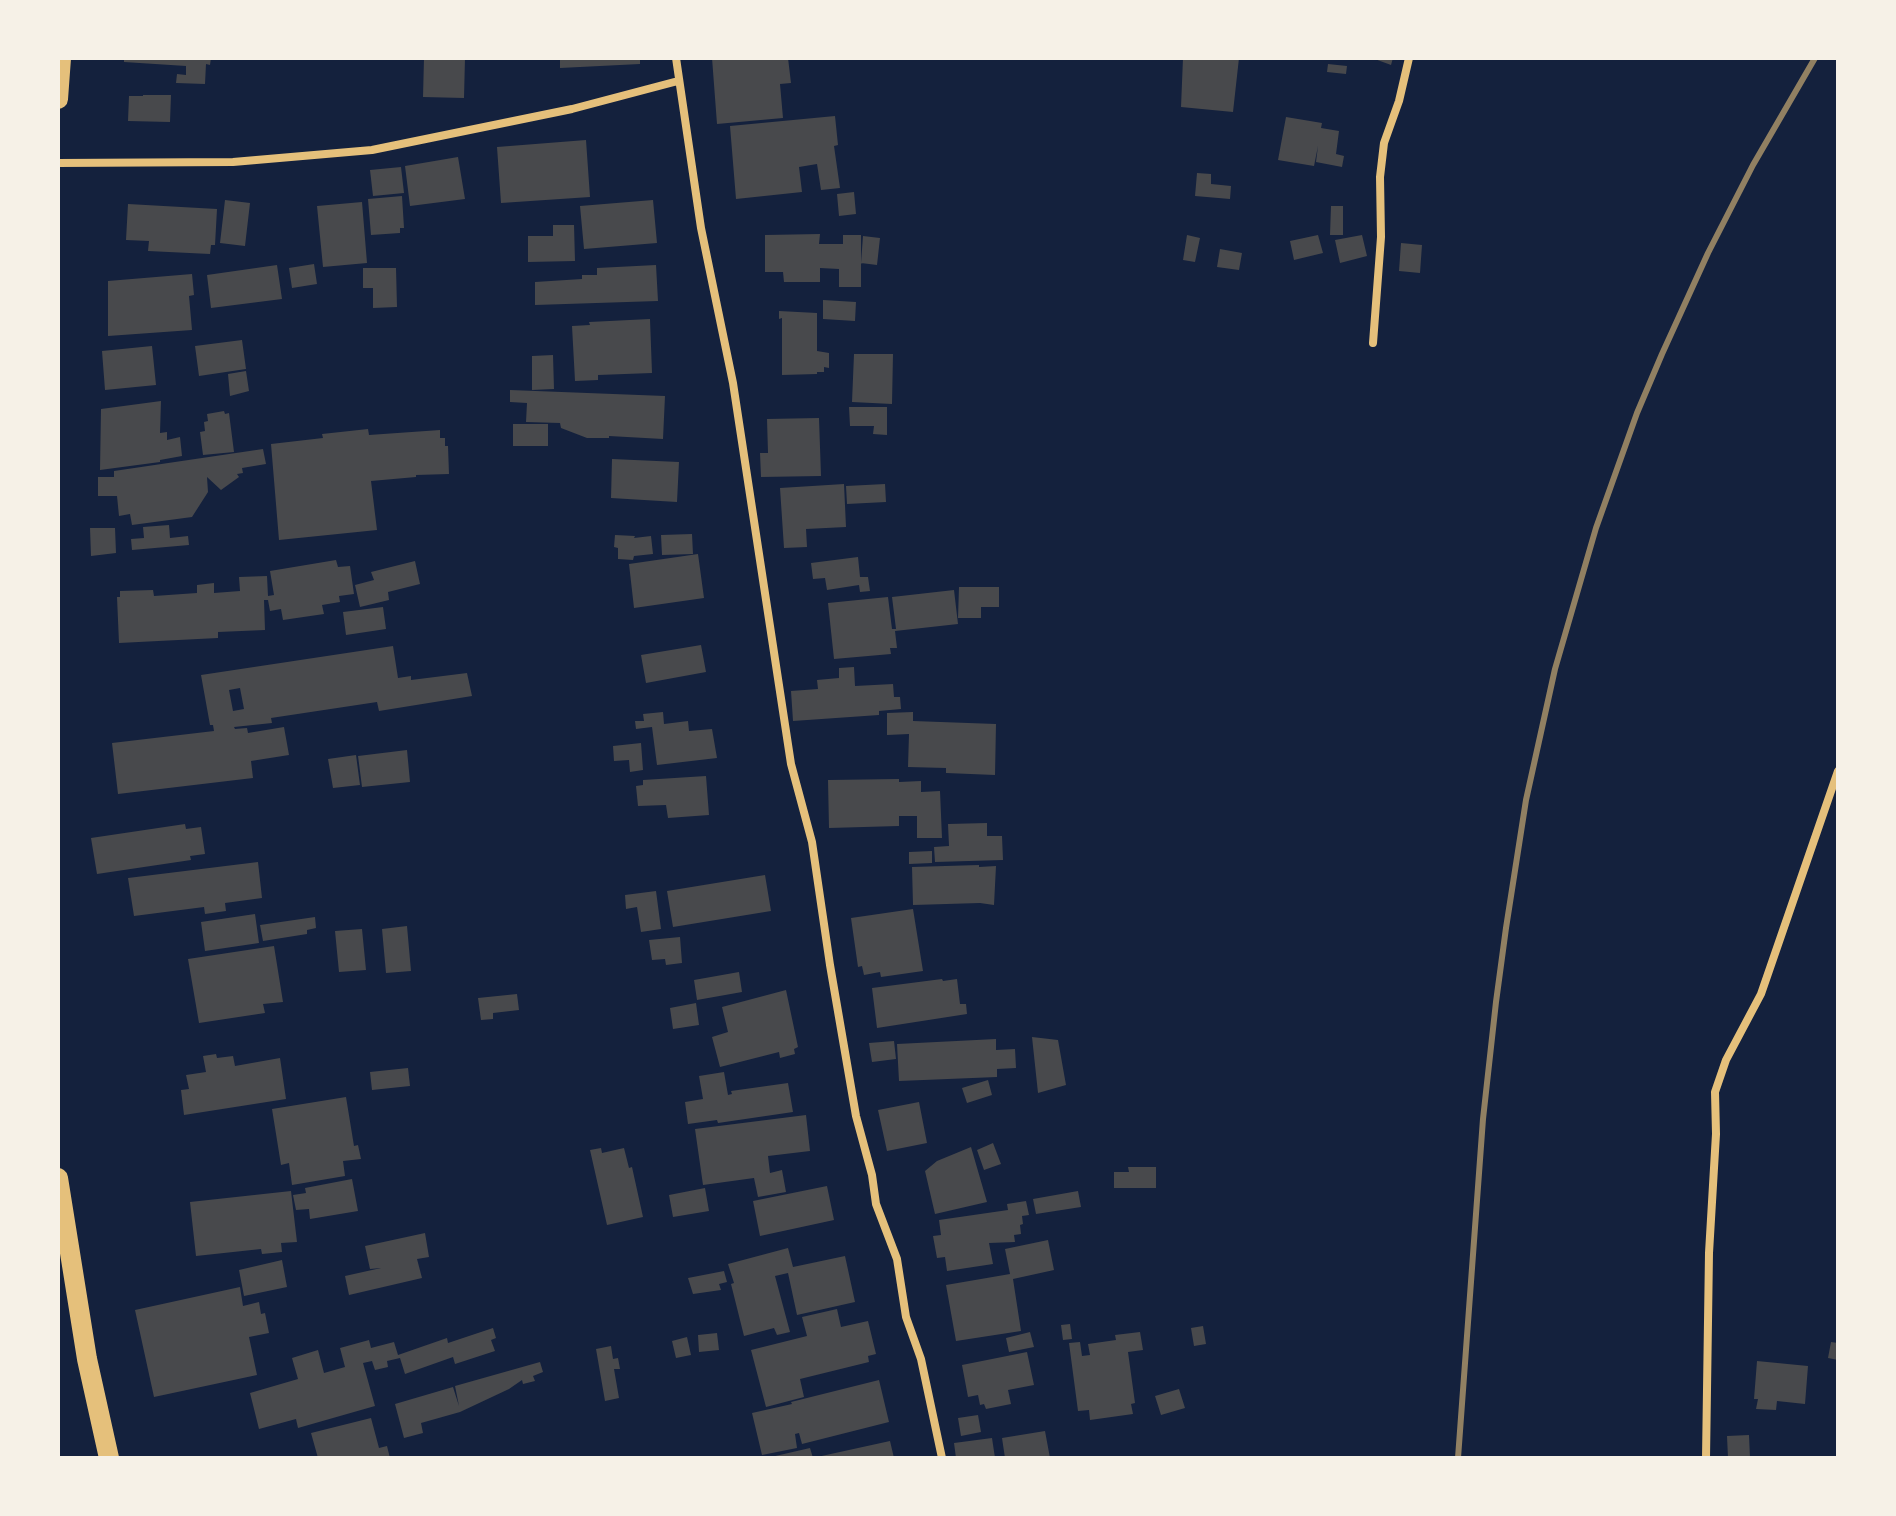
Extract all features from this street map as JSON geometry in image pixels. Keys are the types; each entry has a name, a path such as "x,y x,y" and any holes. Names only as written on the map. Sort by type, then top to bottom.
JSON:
{"main road":[{"path":"58,99 61,58"},
{"path":"58,1178 87,1359 109,1458"}],"street":[{"path":"676,58 701,228 733,383 791,764 812,842 856,1116 872,1175 876,1204 897,1259 906,1317 921,1359 942,1458"},
{"path":"1373,343 1384,143 1399,101 1409,58"},
{"path":"58,163 233,162 372,150 572,109 678,81"},
{"path":"1706,1458 1715,1092 1726,1060 1761,994 1838,771"}],"building":[{"path":"124,58 211,58 210,65 206,64 205,84 176,83 177,74 186,75 186,66 124,62"},
{"path":"424,58 465,58 464,98 423,97"},
{"path":"560,58 640,58 640,64 560,68"},
{"path":"712,58 788,58 791,83 780,84 783,118 717,124"},
{"path":"1183,58 1239,58 1233,112 1181,107"},
{"path":"1372,58 1393,58 1391,65"},
{"path":"1328,64 1347,66 1346,74 1327,72"},
{"path":"171,95 170,122 128,121 129,96"},
{"path":"835,116 838,145 834,146 840,188 821,190 817,164 799,167 802,192 736,199 730,126"},
{"path":"1286,117 1322,123 1321,128 1339,131 1336,154 1344,156 1342,167 1316,162 1318,146 1314,166 1278,160"},
{"path":"586,140 590,197 501,203 497,147"},
{"path":"458,157 465,199 410,206 405,166"},
{"path":"401,167 404,193 373,196 370,170"},
{"path":"1197,173 1211,174 1211,184 1231,186 1230,199 1195,196"},
{"path":"854,192 856,214 839,216 837,194"},
{"path":"402,196 404,228 400,228 400,233 371,235 368,199"},
{"path":"225,200 250,203 245,246 220,243"},
{"path":"653,200 657,243 584,249 580,206"},
{"path":"362,202 367,263 323,267 317,206"},
{"path":"128,204 217,209 215,245 211,245 210,254 148,251 149,241 126,240"},
{"path":"1331,206 1343,206 1343,235 1330,235"},
{"path":"553,225 574,225 575,261 528,262 528,236 553,236"},
{"path":"820,234 819,244 843,244 843,235 861,235 861,287 839,287 839,269 820,268 820,282 784,282 783,272 765,272 765,235"},
{"path":"1187,235 1200,238 1195,262 1183,260"},
{"path":"1318,235 1323,253 1294,260 1290,241"},
{"path":"1362,235 1367,256 1340,263 1335,240"},
{"path":"863,236 880,238 877,265 861,263"},
{"path":"1401,243 1422,245 1420,273 1399,271"},
{"path":"1220,249 1242,253 1239,270 1217,267"},
{"path":"314,264 317,284 292,288 289,268"},
{"path":"277,265 282,299 211,308 207,275"},
{"path":"656,265 658,301 535,305 535,282 582,279 582,275 597,275 597,268"},
{"path":"363,268 396,268 397,307 373,308 373,288 363,288"},
{"path":"192,274 194,295 189,296 192,330 108,336 108,281"},
{"path":"823,300 856,302 855,321 823,319"},
{"path":"779,311 817,313 817,351 829,353 829,368 824,367 824,372 817,374 782,375 782,318 779,319"},
{"path":"650,319 652,373 598,375 598,380 575,381 572,326 590,325 589,322"},
{"path":"242,340 246,369 199,376 195,346"},
{"path":"152,346 156,385 105,390 102,351"},
{"path":"854,354 893,354 892,404 852,402"},
{"path":"553,355 554,389 532,390 532,356"},
{"path":"246,371 249,391 230,396 228,374"},
{"path":"510,390 665,396 663,439 587,438 561,428 560,423 526,422 527,403 510,402"},
{"path":"161,401 160,433 167,432 167,440 180,437 182,456 100,470 101,409"},
{"path":"849,407 887,407 887,435 873,434 874,426 850,426"},
{"path":"224,411 225,414 229,413 234,452 203,455 200,432 205,431 207,414"},
{"path":"819,418 821,476 761,477 760,453 768,453 767,419"},
{"path":"513,424 548,424 548,446 513,446"},
{"path":"368,429 369,435 440,430 440,438 445,438 445,446 448,446 449,474 371,481 377,530 279,540 271,444"},
{"path":"263,449 266,464 242,468 243,473 237,474 239,477 221,490 207,477 208,492 192,517 132,525 130,514 119,516 117,496 98,496 98,477 114,477 114,471"},
{"path":"612,459 679,462 677,502 611,498"},
{"path":"844,484 846,527 806,529 807,547 784,548 780,488"},
{"path":"885,484 886,502 847,504 846,486"},
{"path":"169,525 170,538 188,536 189,545 132,550 131,539 144,538 143,527"},
{"path":"90,528 115,528 116,553 91,556"},
{"path":"692,534 693,554 662,555 661,535"},
{"path":"615,535 634,538 651,536 653,554 634,556 633,560 618,559 618,548 614,547"},
{"path":"698,554 704,598 634,608 629,564"},
{"path":"858,557 860,577 868,577 870,591 860,592 859,585 827,590 825,578 813,579 811,563"},
{"path":"336,560 338,567 350,566 354,594 339,596 340,602 322,605 324,614 283,620 281,609 270,611 268,600 264,600 265,630 218,632 218,638 119,643 117,597 120,597 120,591 153,590 154,596 197,593 197,585 214,583 214,593 240,591 239,577 267,576 268,596 274,595 270,571"},
{"path":"415,561 420,584 388,592 389,600 360,607 355,585 374,580 371,572"},
{"path":"959,587 999,587 999,607 981,607 981,618 958,618"},
{"path":"954,590 958,624 895,631 897,648 890,648 891,654 834,659 828,603 888,597 892,629 896,629 892,597"},
{"path":"383,607 386,629 346,635 343,612"},
{"path":"701,645 706,672 646,683 641,655"},
{"path":"393,646 398,678 411,676 411,680 467,673 472,696 379,711 377,702 271,718 272,723 234,727 247,728 248,733 284,727 289,755 251,761 253,778 118,794 112,743 214,731 213,725 210,725 201,675","holes":["240,688 244,709 233,711 229,690"]},
{"path":"854,667 855,686 893,684 894,697 900,697 901,709 879,711 879,715 793,721 791,691 818,689 817,680 839,678 839,668"},
{"path":"663,712 664,724 688,721 689,731 712,729 717,758 657,765 652,727 636,729 635,721 644,721 643,714"},
{"path":"913,712 913,721 996,724 995,775 946,773 946,768 908,767 909,734 887,735 887,713"},
{"path":"641,743 643,770 630,772 629,760 614,761 613,746"},
{"path":"407,750 410,782 362,787 358,756"},
{"path":"356,755 360,785 333,788 328,759"},
{"path":"706,776 709,815 668,818 666,805 638,806 636,786 643,785 643,780"},
{"path":"899,779 899,782 921,781 921,792 940,791 942,838 917,838 917,816 899,816 899,826 829,828 828,780"},
{"path":"987,823 987,836 1002,836 1003,860 935,862 934,847 949,846 948,824"},
{"path":"185,824 186,829 201,827 205,854 190,856 191,860 97,874 91,838"},
{"path":"932,851 932,863 909,864 909,852"},
{"path":"258,862 262,898 225,903 226,911 205,914 204,907 134,916 128,878"},
{"path":"996,866 994,905 913,905 912,867"},
{"path":"765,875 771,911 673,927 667,891"},
{"path":"656,891 661,929 641,932 637,907 626,909 625,895"},
{"path":"913,909 923,971 881,977 880,972 864,975 862,966 858,967 851,918"},
{"path":"255,914 259,943 205,951 201,922"},
{"path":"315,917 316,928 307,930 307,934 263,941 260,925"},
{"path":"407,926 411,971 386,973 382,929"},
{"path":"362,929 366,970 339,972 335,931"},
{"path":"680,937 682,963 666,965 665,959 652,960 649,940"},
{"path":"274,946 283,1002 263,1004 265,1013 199,1023 188,959"},
{"path":"739,972 742,992 697,1000 694,980"},
{"path":"957,979 960,1004 966,1004 967,1014 877,1028 872,988"},
{"path":"786,990 798,1047 794,1049 795,1054 780,1058 779,1052 720,1067 712,1037 728,1032 722,1007"},
{"path":"517,994 519,1010 493,1013 493,1019 481,1020 478,998"},
{"path":"696,1003 699,1025 673,1029 670,1008"},
{"path":"1032,1037 1058,1040 1066,1085 1038,1093"},
{"path":"996,1039 996,1050 1015,1049 1016,1068 997,1069 997,1077 899,1081 897,1044"},
{"path":"894,1041 896,1059 872,1062 869,1043"},
{"path":"216,1054 217,1058 233,1056 235,1066 280,1058 286,1099 184,1115 181,1090 189,1089 186,1075 206,1072 203,1056"},
{"path":"408,1068 410,1086 372,1090 370,1072"},
{"path":"724,1072 728,1095 732,1094 731,1091 788,1083 793,1112 718,1123 717,1120 688,1124 685,1102 703,1099 699,1076"},
{"path":"988,1080 992,1095 967,1103 962,1088"},
{"path":"346,1097 354,1146 358,1145 361,1159 343,1161 345,1176 292,1185 289,1163 281,1165 272,1109"},
{"path":"919,1102 927,1143 887,1151 878,1110"},
{"path":"806,1115 810,1151 768,1156 770,1173 782,1170 786,1192 758,1197 754,1178 703,1185 695,1129"},
{"path":"993,1143 1001,1164 984,1170 977,1150"},
{"path":"971,1147 987,1202 935,1214 925,1171 937,1161"},
{"path":"601,1148 602,1153 624,1148 629,1168 632,1167 643,1217 607,1225 590,1150"},
{"path":"1128,1167 1156,1167 1156,1188 1114,1188 1114,1172 1129,1172"},
{"path":"352,1179 358,1211 310,1219 309,1209 296,1210 293,1195 306,1193 305,1188"},
{"path":"827,1186 834,1220 760,1236 753,1201"},
{"path":"705,1188 709,1211 673,1217 669,1195"},
{"path":"291,1191 297,1242 281,1243 282,1252 262,1254 261,1249 196,1256 190,1202"},
{"path":"1078,1191 1081,1207 1036,1214 1033,1199"},
{"path":"1026,1201 1029,1215 1022,1216 1021,1234 1014,1235 1015,1242 989,1243 993,1264 947,1271 945,1257 937,1258 933,1236 941,1235 939,1220 1008,1210 1007,1204"},
{"path":"425,1233 429,1257 417,1259 422,1278 349,1295 345,1276 381,1268 370,1269 365,1246"},
{"path":"1048,1240 1054,1270 1013,1279 1021,1331 956,1341 946,1285 1010,1274 1005,1249"},
{"path":"788,1248 793,1267 845,1256 855,1302 797,1315 788,1273 775,1276 790,1332 777,1335 774,1328 744,1336 728,1264"},
{"path":"282,1260 287,1287 244,1296 239,1270"},
{"path":"724,1271 727,1282 719,1284 721,1290 693,1294 688,1278"},
{"path":"240,1287 243,1306 259,1302 269,1333 249,1337 257,1375 154,1397 135,1310"},
{"path":"837,1309 841,1327 868,1321 876,1354 868,1356 869,1362 800,1379 804,1397 766,1407 751,1350 807,1336 802,1317"},
{"path":"1070,1324 1072,1339 1063,1340 1061,1325"},
{"path":"1203,1326 1206,1344 1194,1346 1191,1328"},
{"path":"493,1328 496,1338 491,1340 495,1351 455,1364 453,1357 405,1374 400,1358 387,1361 388,1367 375,1370 372,1361 363,1363 375,1406 298,1428 296,1419 259,1429 250,1393 298,1379 292,1358 318,1350 324,1373 345,1367 340,1348 369,1340 371,1348 394,1342 398,1355 447,1338 448,1343"},
{"path":"1030,1332 1034,1347 1009,1352 1006,1338"},
{"path":"1140,1332 1143,1350 1128,1352 1135,1403 1131,1404 1133,1414 1090,1420 1089,1410 1078,1411 1069,1343 1080,1342 1082,1356 1090,1355 1088,1344 1116,1340 1115,1335"},
{"path":"717,1333 719,1350 699,1352 698,1335"},
{"path":"687,1337 691,1355 676,1358 672,1341"},
{"path":"1831,1342 1838,1343 1838,1360 1828,1358"},
{"path":"611,1346 613,1359 618,1358 620,1369 614,1369 619,1398 605,1401 596,1349"},
{"path":"1027,1352 1034,1385 1008,1390 1011,1404 986,1409 984,1404 980,1405 978,1395 968,1397 962,1365"},
{"path":"1757,1361 1808,1366 1805,1404 1777,1401 1776,1410 1756,1409"},
{"path":"540,1362 543,1372 533,1376 535,1381 523,1384 522,1380 460,1412 421,1423 423,1433 404,1438 395,1404 453,1387 459,1406 455,1386"},
{"path":"879,1380 889,1422 802,1444 799,1433 795,1434 797,1448 762,1455 752,1413"},
{"path":"1179,1389 1185,1408 1161,1415 1155,1396"},
{"path":"978,1415 981,1432 961,1436 958,1418"},
{"path":"371,1418 379,1448 387,1446 390,1458 318,1458 311,1433"},
{"path":"1045,1431 1050,1458 1005,1458 1002,1438"},
{"path":"1749,1435 1750,1458 1728,1458 1727,1436"},
{"path":"992,1438 995,1458 956,1458 954,1443"},
{"path":"890,1441 894,1458 817,1458 817,1457"},
{"path":"810,1448 813,1458 771,1458 771,1457"}],"railway":[{"path":"1458,1458 1483,1119 1496,1002 1526,800 1555,669 1596,528 1637,413 1662,354 1753,165 1815,58"}]}
